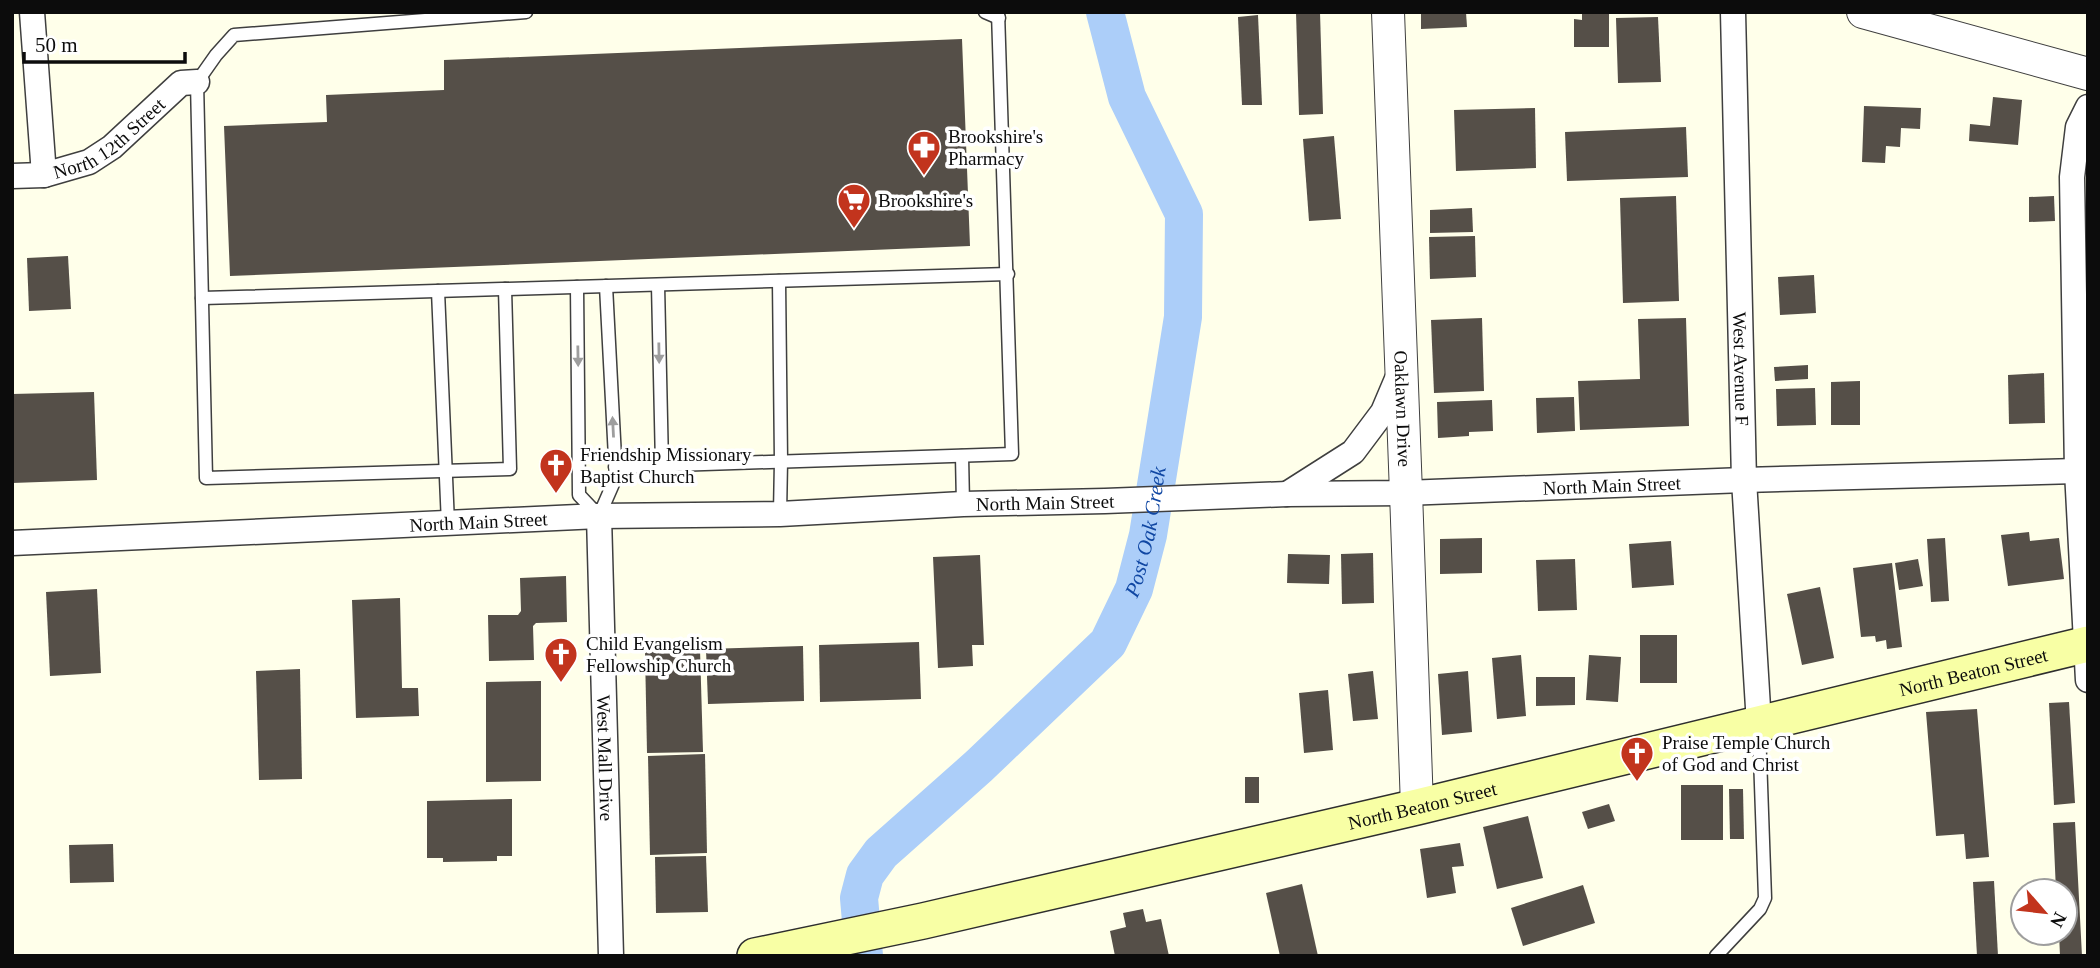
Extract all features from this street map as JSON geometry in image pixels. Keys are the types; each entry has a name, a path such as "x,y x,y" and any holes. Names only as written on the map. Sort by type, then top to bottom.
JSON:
{"main road":[{"name":"North Beaton Street","path":"757,955 923,921 1417,807 2087,644"}],"street":[{"path":"32,12 44,175"},
{"name":"Oaklawn Drive","path":"1388,12 1404,365 1405,493 1417,807"},
{"name":"West Avenue F","path":"1733,12 1744,480 1759,724"},
{"path":"1863,12 2088,74"},
{"name":"North 12th Street","path":"12,176 44,175 89,163 112,147 181,83 197,82"},
{"path":"2088,107 2078,127 2072,177 2077,471 2088,680"},
{"path":"1287,494 1353,452 1383,412 1404,365"},
{"name":"North Main Street","path":"12,543 599,516 779,514 963,503 1405,493 2077,471"},
{"name":"West Mall Drive","path":"599,516 611,956"}],"lane":[{"path":"505,289 510,469 206,478 197,82 234,35 526,12"},
{"path":"615,467 1012,454 999,15 985,12"},
{"path":"202,298 1008,274"},
{"path":"779,281 779,514"},
{"path":"658,285 662,465"},
{"path":"577,287 579,495 599,516 616,477 606,286"},
{"path":"438,291 448,471 448,524"},
{"path":"962,456 963,503"},
{"path":"1716,956 1760,909 1765,898 1759,724"}],"building":[{"path":"1296,12 1320,12 1323,114 1299,115"},
{"path":"1421,12 1466,12 1467,27 1421,29"},
{"path":"1582,12 1609,12 1609,47 1574,47 1574,19 1582,20"},
{"path":"1258,15 1262,105 1242,105 1238,17"},
{"path":"1658,17 1661,82 1618,83 1616,18"},
{"path":"962,39 970,246 230,276 224,126 327,122 326,95 444,90 444,60"},
{"path":"1993,97 2022,100 2018,145 1969,141 1970,124 1990,126"},
{"path":"1864,106 1921,108 1920,129 1901,128 1900,147 1886,146 1885,163 1862,162"},
{"path":"1535,108 1536,168 1456,171 1454,110"},
{"path":"1686,127 1688,177 1567,181 1565,132"},
{"path":"1334,136 1341,219 1309,221 1303,139"},
{"path":"1676,196 1679,301 1623,303 1620,198"},
{"path":"2054,196 2055,221 2029,222 2029,197"},
{"path":"1472,208 1473,232 1430,233 1430,210"},
{"path":"1475,236 1476,277 1430,279 1429,237"},
{"path":"68,256 71,309 29,311 27,258"},
{"path":"1814,275 1816,313 1780,315 1778,277"},
{"path":"1482,318 1484,391 1434,393 1431,320"},
{"path":"1686,318 1689,426 1580,430 1578,381 1640,379 1638,319"},
{"path":"1808,365 1808,379 1775,381 1774,367"},
{"path":"2044,373 2045,423 2009,424 2008,375"},
{"path":"1860,381 1860,425 1831,425 1831,382"},
{"path":"1815,388 1816,425 1777,426 1776,389"},
{"path":"94,392 97,480 12,483 12,394"},
{"path":"1574,397 1575,431 1537,433 1536,398"},
{"path":"1492,400 1493,431 1438,438 1437,402"},
{"path":"2029,532 2030,541 2059,538 2064,579 2008,586 2001,535"},
{"path":"1482,538 1482,573 1440,574 1440,539"},
{"path":"1945,538 1949,601 1931,602 1927,539"},
{"path":"1671,541 1674,585 1632,588 1629,544"},
{"path":"1373,553 1374,603 1342,604 1341,554"},
{"path":"1288,554 1330,555 1329,584 1287,583"},
{"path":"980,555 984,645 972,645 973,666 938,668 933,557"},
{"path":"1575,559 1577,610 1538,611 1536,560"},
{"path":"1918,559 1923,586 1899,590 1895,563"},
{"path":"1892,563 1902,647 1887,649 1886,640 1876,642 1875,636 1861,637 1853,568"},
{"path":"566,576 567,622 536,623 533,626 534,660 489,661 488,615 518,615 521,611 520,578"},
{"path":"1820,587 1834,658 1802,665 1787,594"},
{"path":"97,589 101,673 50,676 46,592"},
{"path":"400,598 402,688 418,688 419,716 356,718 352,600"},
{"path":"1640,635 1677,635 1677,683 1640,683"},
{"path":"919,642 921,699 820,702 819,645"},
{"path":"803,646 804,701 708,704 706,649"},
{"path":"700,649 703,752 647,753 645,651"},
{"path":"1521,655 1526,716 1497,719 1492,658"},
{"path":"1589,655 1621,657 1618,702 1586,700"},
{"path":"300,669 302,779 259,780 256,671"},
{"path":"1373,671 1378,719 1353,721 1348,674"},
{"path":"1468,671 1472,732 1442,735 1438,674"},
{"path":"1536,677 1575,677 1575,705 1536,706"},
{"path":"541,681 541,781 486,782 486,682"},
{"path":"1328,690 1333,750 1304,753 1299,693"},
{"path":"2069,702 2075,803 2054,805 2049,703"},
{"path":"1977,709 1989,857 1966,859 1964,834 1936,836 1926,712"},
{"path":"705,754 707,853 650,855 648,756"},
{"path":"1245,777 1259,777 1259,803 1245,803"},
{"path":"1681,785 1723,785 1723,840 1681,840"},
{"path":"1729,789 1743,789 1744,839 1730,839"},
{"path":"512,799 512,856 497,856 497,861 443,862 443,858 427,858 427,801"},
{"path":"1609,804 1615,821 1588,829 1582,812"},
{"path":"1528,816 1543,878 1497,889 1483,827"},
{"path":"2075,822 2078,877 2055,877 2053,823"},
{"path":"1460,843 1464,866 1452,867 1456,893 1427,898 1420,849"},
{"path":"113,844 114,882 70,883 69,845"},
{"path":"706,856 708,912 656,913 655,857"},
{"path":"1994,881 1998,956 1977,956 1973,882"},
{"path":"1302,884 1318,956 1280,956 1266,893"},
{"path":"1583,885 1595,923 1523,946 1511,908"},
{"path":"2079,899 2082,956 2060,956 2060,947 2079,947"},
{"path":"1143,909 1146,922 1161,919 1169,956 1115,956 1110,931 1126,927 1123,913"}],"waterway":[{"name":"Post Oak Creek","path":"864,956 859,898 865,875 881,853 979,766 1108,643 1134,589 1148,535 1183,317 1184,214 1127,97 1105,12"}],"place":[{"name":"Brookshire's Pharmacy","path":"924,177"},
{"name":"Brookshire's","path":"854,230"},
{"name":"Friendship Missionary Baptist Church","path":"556,495"},
{"name":"Child Evangelism Fellowship Church","path":"561,684"},
{"name":"Praise Temple Church of God and Christ","path":"1637,783"}]}
